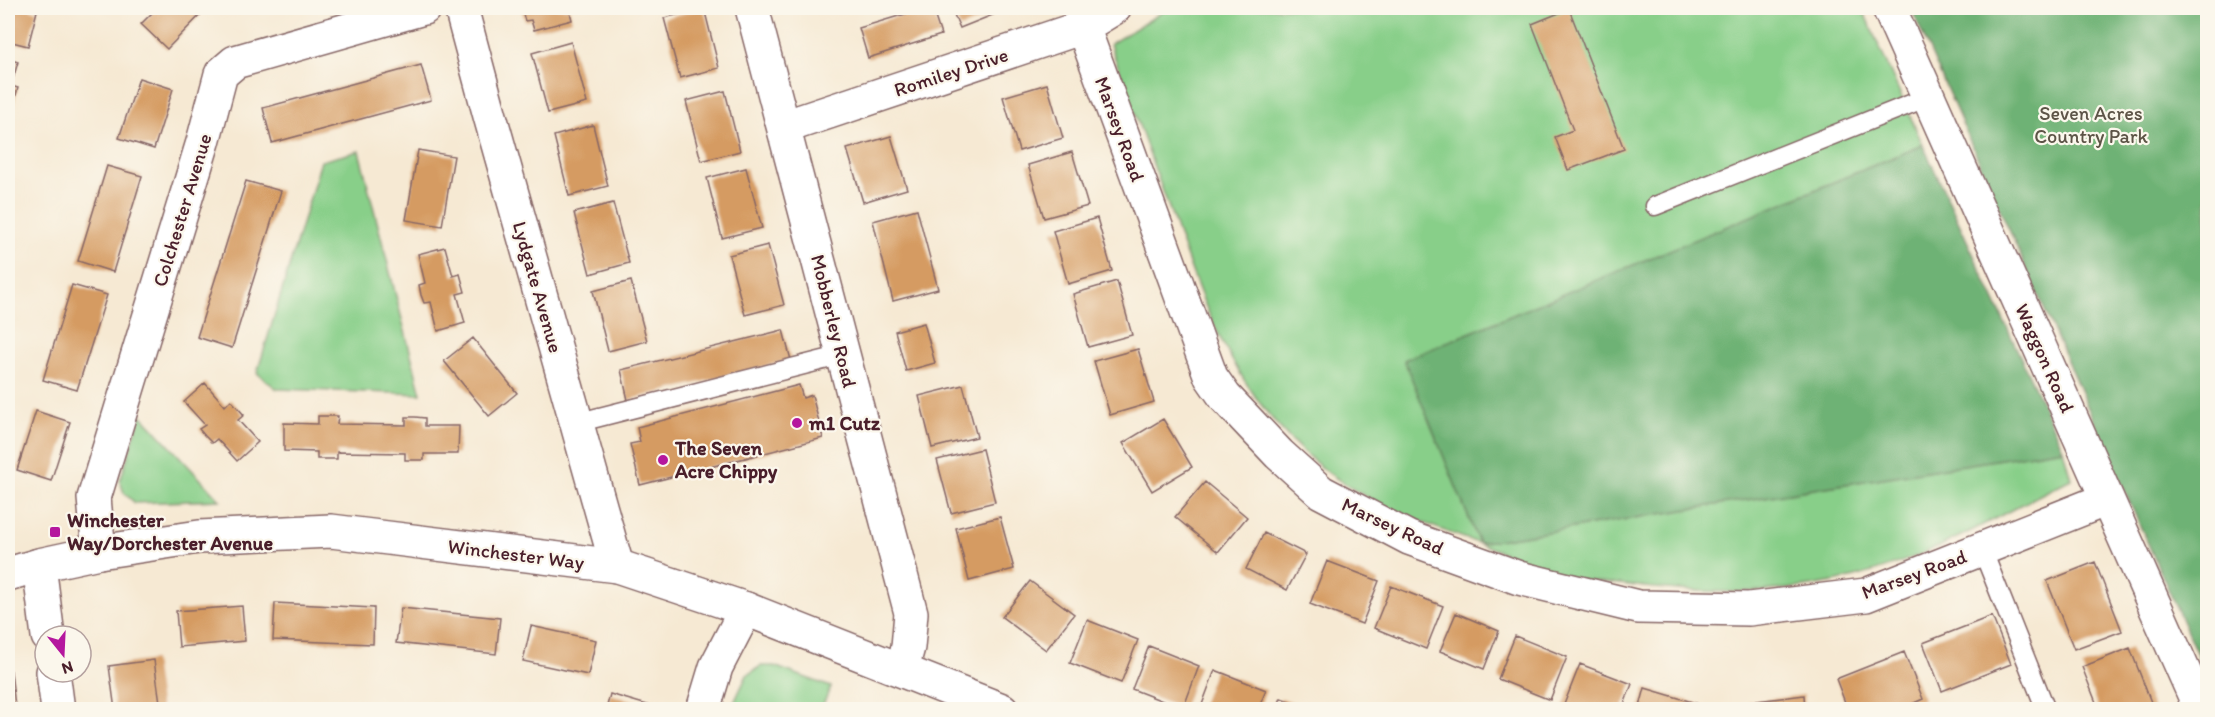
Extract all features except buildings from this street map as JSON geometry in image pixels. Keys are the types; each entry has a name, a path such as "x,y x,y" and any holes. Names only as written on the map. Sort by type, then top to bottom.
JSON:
{"street":[{"name":"Colchester Avenue","path":"99,552 94,498 203,142 221,75 235,62 424,8"},
{"name":"Lydgate Avenue","path":"461,8 617,566"},
{"name":"Mobberley Road","path":"752,8 911,613 908,647 902,669"},
{"name":"Romiley Drive","path":"784,127 1083,27 1114,8"},
{"name":"Waggon Road","path":"1889,8 2201,710"},
{"name":"Marsey Road","path":"1083,27 1211,377 1225,398 1279,454 1321,492 1409,538 1519,578 1638,607 1749,609 1866,594 2107,499"},
{"name":"Winchester Way","path":"8,574 99,552 199,537 332,531 617,566 746,609 1002,710"},
{"path":"39,565 46,624"},
{"path":"704,710 716,667 746,609"},
{"path":"55,684 58,710"}],"lane":[{"path":"1655,206 1929,97"},
{"path":"576,423 843,355"},
{"name":"Marsey Road","path":"1982,549 2046,710"}],"green space":[{"path":"1169,8 1862,8 1923,145 1405,360 1479,543 2063,449 2071,479 1966,534 1884,568 1826,583 1767,591 1678,590 1574,579 1444,531 1382,505 1329,473 1304,453 1280,428 1242,377 1207,309 1110,44"},
{"name":"Seven Acres Country Park","path":"1911,8 2207,8 2207,677"},
{"path":"1923,145 2063,449 1479,543 1404,360"},
{"path":"359,151 421,394 277,389 257,373 321,161"},
{"path":"141,415 220,500 135,503 124,493 120,481"},
{"path":"761,666 774,666 831,687 821,709 731,709 747,675"}],"place":[{"name":"m1 Cutz","path":"797,423"},
{"name":"The Seven Acre Chippy","path":"663,460"},
{"name":"Winchester Way/Dorchester Avenue","path":"55,532"}]}
